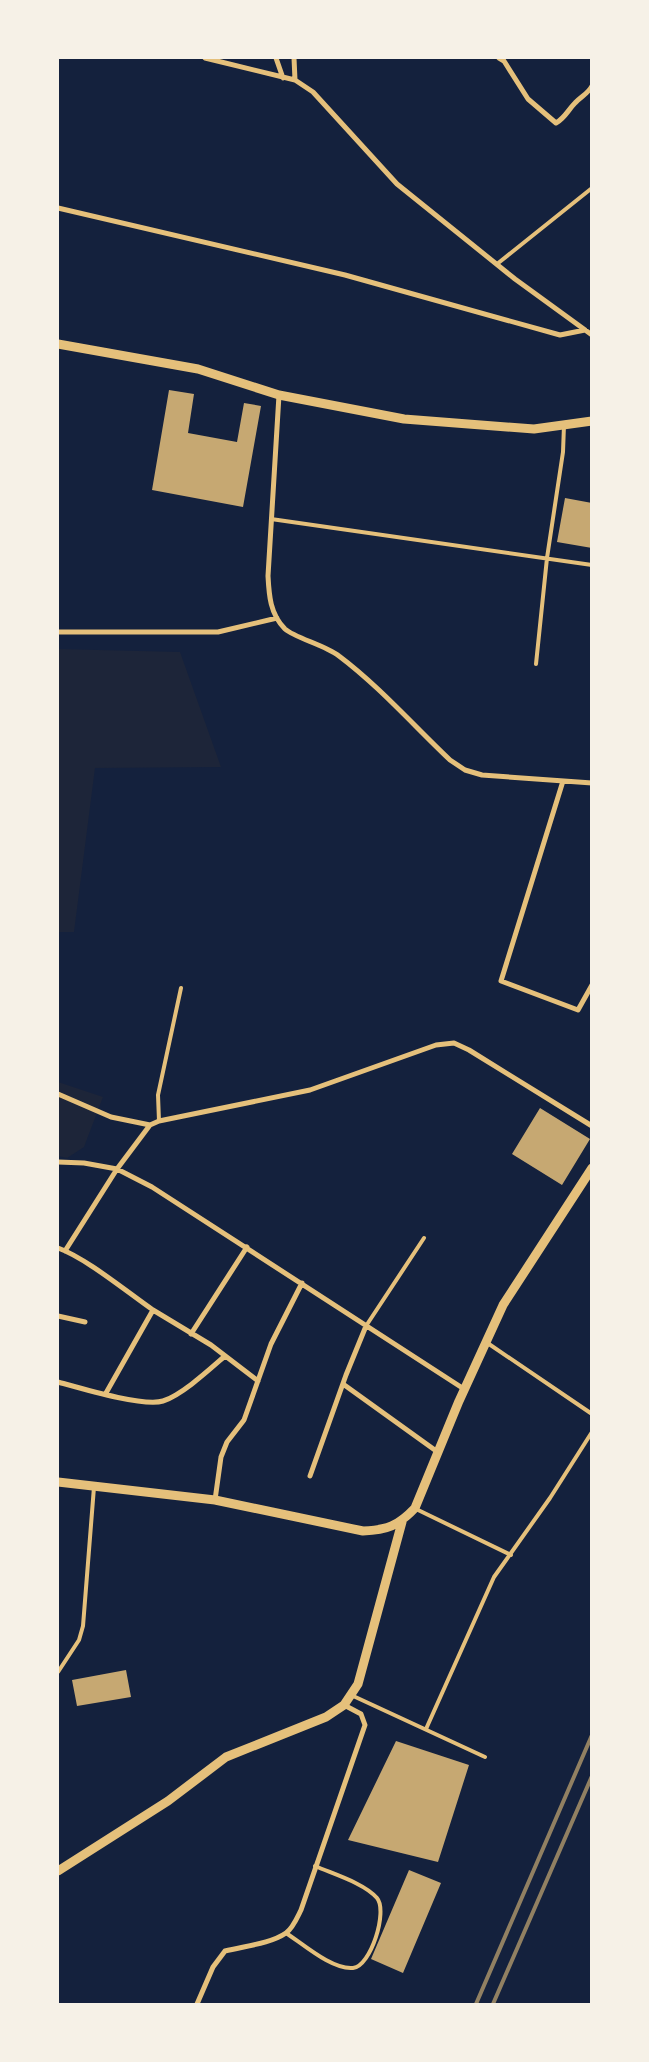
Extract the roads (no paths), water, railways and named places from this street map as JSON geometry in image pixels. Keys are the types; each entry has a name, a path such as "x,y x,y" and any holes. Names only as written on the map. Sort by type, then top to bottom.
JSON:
{"street":[{"path":"204,58 295,80 312,92 397,184 497,264 592,335"},
{"path":"276,58 283,78"},
{"path":"294,58 295,80"},
{"path":"510,58 501,59 528,100 556,123 567,114 574,103 589,92 592,86"},
{"path":"58,208 345,275 560,335 585,330"},
{"path":"58,344 198,369 279,394 404,419 534,429 592,421"},
{"path":"279,394 268,576 270,601 277,618 286,630 321,645 353,667 450,760 465,770 482,775 592,783"},
{"path":"58,632 218,632 277,618"},
{"path":"563,781 501,981 578,1010 592,985"},
{"path":"65,1251 118,1169 150,1125 160,1121 310,1090 436,1045 454,1043 469,1050 592,1126"},
{"path":"58,1094 106,1116 150,1125"},
{"path":"58,1162 84,1163 118,1169 152,1187 464,1389"},
{"path":"58,1482 215,1500 363,1531 382,1530 402,1522 415,1508 464,1389 504,1305 592,1168"},
{"path":"191,1334 247,1247"},
{"path":"58,1248 103,1275 152,1310 225,1356 258,1381"},
{"path":"215,1500 221,1457 227,1442 244,1420 271,1344 302,1283"},
{"path":"106,1393 152,1310"},
{"path":"58,1316 85,1322"},
{"path":"310,1476 366,1326"},
{"path":"58,1382 141,1401 163,1401 202,1376 225,1356"},
{"path":"343,1384 439,1453"},
{"path":"58,1871 168,1801 226,1757 326,1717 344,1705 358,1684 402,1522"},
{"path":"197,2004 214,1967 225,1951 274,1939 286,1933 301,1910 365,1725 360,1714 344,1705"}],"lane":[{"path":"497,264 592,188"},
{"path":"536,664 547,558 563,452 564,425"},
{"path":"271,519 592,565"},
{"path":"160,1121 158,1095 180,988"},
{"path":"366,1326 424,1238"},
{"path":"486,1342 592,1414"},
{"path":"426,1730 494,1577 511,1555 592,1432"},
{"path":"58,1672 79,1640 83,1626 94,1487"},
{"path":"415,1508 511,1555"},
{"path":"351,1695 485,1757"},
{"path":"286,1933 329,1962 343,1967 355,1968 364,1961 374,1942 382,1911 379,1900 369,1890 315,1866"}],"railway":[{"path":"476,2004 592,1735"},
{"path":"493,2004 592,1776"}]}
